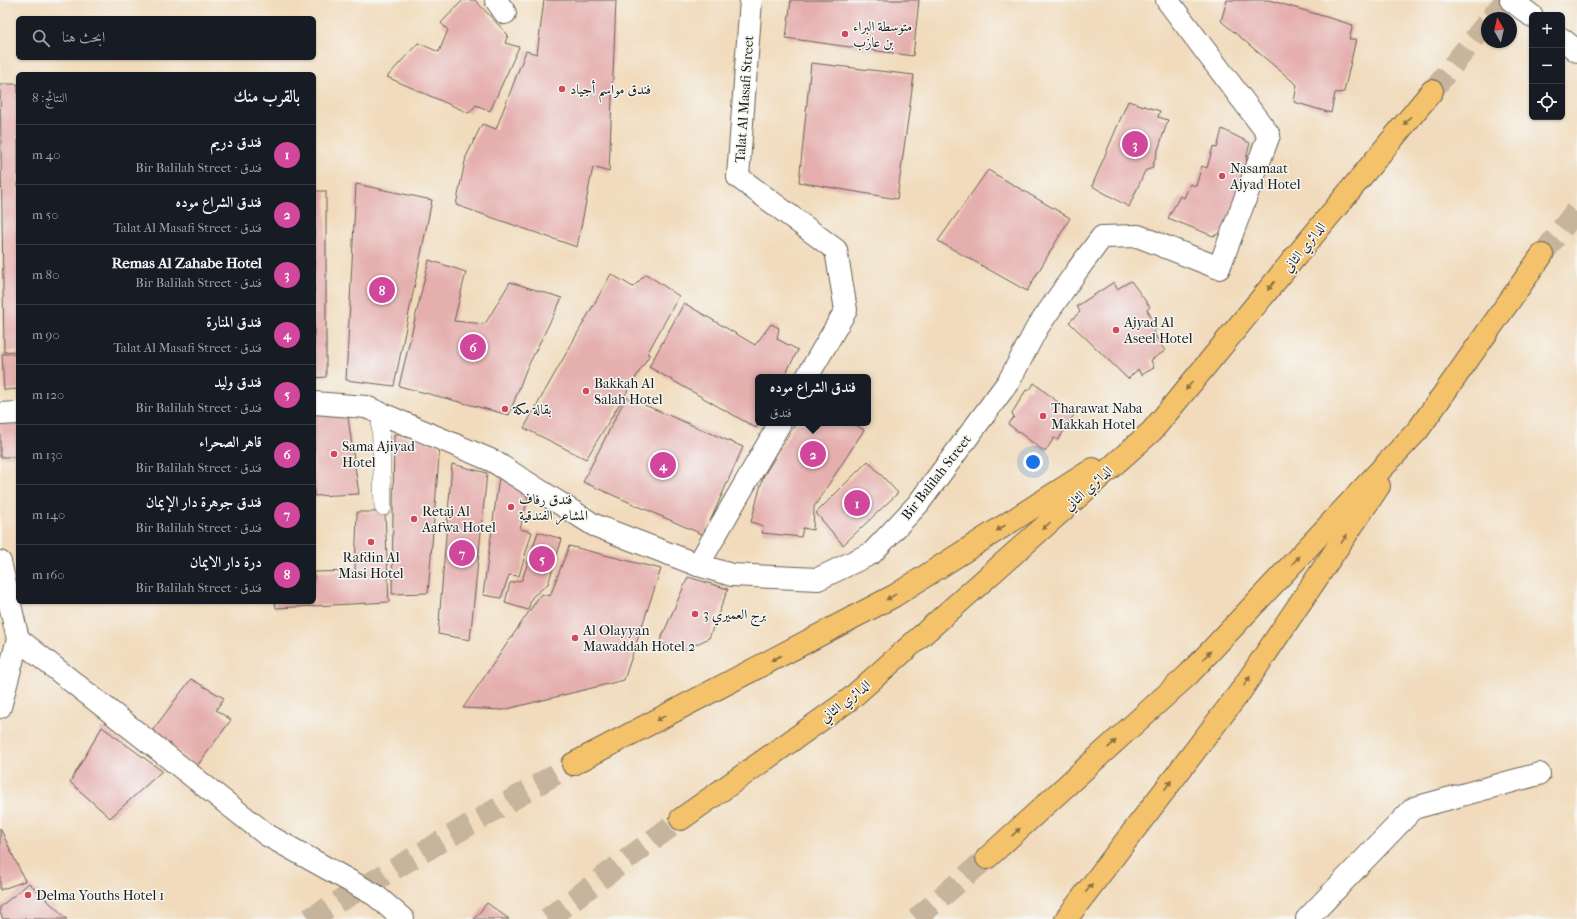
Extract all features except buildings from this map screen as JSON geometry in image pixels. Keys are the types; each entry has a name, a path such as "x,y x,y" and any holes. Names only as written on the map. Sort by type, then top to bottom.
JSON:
{"highway":[{"name":"الدائري الثاني","path":"681,818 849,700 1152,431 1432,91"},
{"path":"1066,919 1240,692 1418,430 1542,255"},
{"path":"987,858 1189,674 1418,430"},
{"path":"572,764 894,596 1152,431"}],"street":[{"name":"Talat Al Masafi Street","path":"751,0 738,177 836,250 846,310 809,374"},
{"name":"Bir Balilah Street","path":"316,403 366,407 493,461 594,525 698,565 732,575 818,579 872,553 918,504 1009,381 1037,328 1102,237 1138,236 1219,268 1269,135 1167,0"},
{"path":"1511,0 1529,14"},
{"path":"1565,41 1577,51"},
{"path":"0,414 16,413"},
{"path":"698,565 778,426"},
{"path":"0,562 18,639 0,707"},
{"path":"18,639 268,835 375,896 403,919"},
{"path":"1307,919 1414,808 1539,774"}],"lane":[{"path":"380,413 383,507"}],"tunnel":[{"path":"1496,12 1506,0"},
{"path":"1432,91 1481,30"},
{"path":"1542,255 1577,209"},
{"path":"309,919 573,764"},
{"path":"547,919 681,819"},
{"path":"916,919 987,858"}],"place":[{"name":"متوسطة البراء بن عازب","path":"845,34"},
{"name":"فندق مواسم أجياد","path":"562,89"},
{"name":"Remas Al Zahabe Hotel","path":"1135,144"},
{"name":"Nasamaat Ajyad Hotel","path":"1222,176"},
{"name":"درة دار الايمان","path":"382,290"},
{"name":"Ajyad Al Aseel Hotel","path":"1116,330"},
{"name":"قاهر الصحراء","path":"473,347"},
{"name":"Bakkah Al Salah Hotel","path":"586,391"},
{"name":"بقالة مكة","path":"505,409"},
{"name":"Tharawat Naba Makkah Hotel","path":"1043,416"},
{"name":"Sama Ajiyad Hotel","path":"334,454"},
{"name":"فندق الشراع موده","path":"813,454"},
{"name":"فندق المنارة","path":"663,465"},
{"name":"فندق دريم","path":"857,503"},
{"name":"فندق رفاف المشاعر الفندقية","path":"511,507"},
{"name":"Retaj Al Aafwa Hotel","path":"414,519"},
{"name":"Rafdin Al Masi Hotel","path":"371,542"},
{"name":"فندق جوهرة دار الإيمان","path":"462,553"},
{"name":"فندق وليد","path":"542,559"},
{"name":"برج العميري 3","path":"695,614"},
{"name":"Al Olayyan Mawaddah Hotel 2","path":"575,638"},
{"name":"Delma Youths Hotel 1","path":"28,895"}]}
